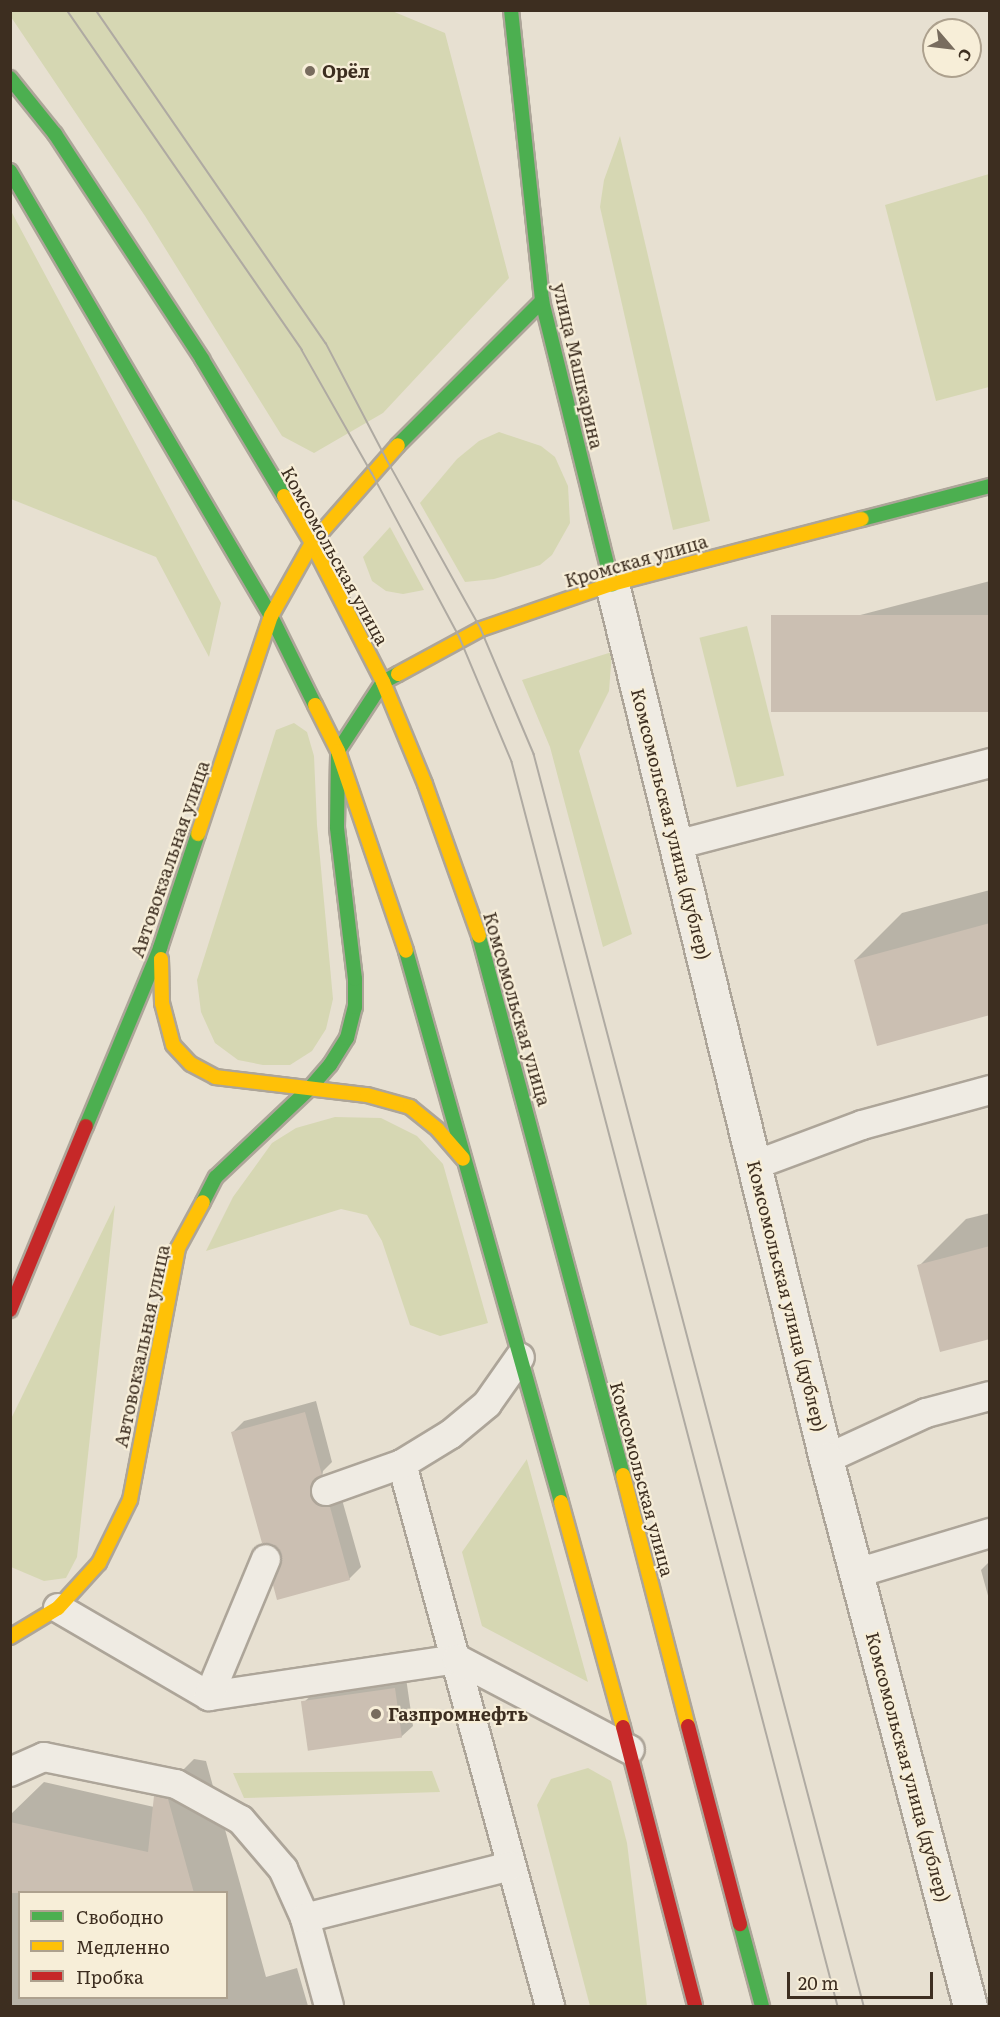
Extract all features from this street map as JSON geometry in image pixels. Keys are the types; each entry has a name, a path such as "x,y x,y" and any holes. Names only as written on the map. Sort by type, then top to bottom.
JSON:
{"main road":[{"name":"улица Машкарина","path":"511,10 542,301 612,584"},
{"name":"Комсомольская улица","path":"10,78 55,134 202,359 312,543 383,682 425,784 486,955 762,2007"},
{"path":"10,171 272,616 339,751 411,967 630,1750 695,2007"},
{"name":"Автовокзальная улица","path":"10,1310 160,948 272,616 312,543 386,458 542,301"},
{"name":"Кромская улица","path":"339,751 383,682 481,629 612,584 990,486"},
{"name":"Автовокзальная улица","path":"10,1637 19,1634 58,1608 99,1563 130,1500 178,1248 216,1177 309,1089 330,1065 347,1038 355,1007 356,979 337,828 339,751"},
{"path":"160,948 165,1014 173,1045 191,1064 215,1077 367,1095 410,1107 438,1130 464,1159"}],"street":[{"name":"Комсомольская улица (дублер)","path":"612,584 826,1459 970,2007"}],"lane":[{"path":"676,845 990,763"},
{"path":"754,1165 862,1125 990,1090"},
{"path":"326,1491 402,1464 451,1434 487,1404 520,1357"},
{"path":"826,1459 926,1413 990,1396"},
{"path":"402,1464 550,2007"},
{"path":"857,1573 990,1533"},
{"path":"209,1696 266,1559"},
{"path":"58,1608 209,1696 457,1659 630,1750"},
{"path":"10,1772 44,1757 176,1784 241,1820 283,1869 304,1918 330,2007"},
{"path":"304,1918 511,1866"}],"green space":[{"path":"10,11 392,11 445,33 509,278 383,413 314,453 282,436 145,216 11,17"},
{"path":"620,136 710,521 673,530 600,207 604,180"},
{"path":"989,174 989,387 936,401 885,205"},
{"path":"11,211 221,603 209,657 156,557 11,499"},
{"path":"499,432 541,446 555,457 568,486 570,523 552,555 540,565 494,579 465,582 420,503 457,459 479,441"},
{"path":"390,527 424,590 403,594 386,591 372,581 363,557"},
{"path":"747,626 784,775 737,787 699,638"},
{"path":"612,652 609,691 579,751 632,934 603,947 550,747 522,680"},
{"path":"294,723 307,732 314,756 317,825 333,999 326,1029 312,1051 290,1065 263,1065 238,1060 215,1043 201,1012 197,980 276,730"},
{"path":"335,1117 381,1118 417,1136 443,1164 488,1323 440,1336 410,1325 382,1241 367,1215 341,1209 206,1251 233,1197 272,1143 296,1128"},
{"path":"115,1205 77,1557 66,1578 44,1581 11,1567 10,1421"},
{"path":"527,1459 588,1682 482,1626 462,1552"},
{"path":"588,1768 611,1781 627,1843 647,2006 590,2006 537,1805 551,1779"},
{"path":"432,1771 440,1792 244,1798 233,1773"}],"building":[{"path":"771,615 990,615 990,712 771,712"},
{"path":"990,923 990,1015 877,1046 854,960"},
{"path":"990,1246 990,1339 940,1352 917,1265"},
{"path":"305,1412 322,1475 313,1481 310,1496 316,1504 330,1507 350,1580 277,1600 273,1585 282,1556 273,1544 262,1543 231,1432"},
{"path":"395,1688 402,1738 308,1751 301,1701"},
{"path":"154,1796 168,1799 193,1891 18,1891 18,1893 10,1893 10,1822 148,1852"}],"tram line":[{"path":"67,10 302,350 372,473 460,638 512,762 838,2006"},
{"path":"96,10 326,343 386,458 481,629 534,754 864,2006"}],"traffic: fast":[{"path":"511,10 542,301 612,584"},
{"path":"10,78 55,134 202,359 284,496"},
{"path":"10,171 271,616 315,705"},
{"path":"398,445 542,301"},
{"path":"862,519 990,486"},
{"path":"203,1202 216,1177 309,1089 330,1065 347,1038 355,1007 355,979 337,827 338,751 383,682 398,674"},
{"path":"86,1126 160,948 198,834"},
{"path":"479,936 623,1475"},
{"path":"406,951 561,1502"},
{"path":"740,1924 762,2006"}],"traffic: slow":[{"path":"198,834 271,616 312,543 398,445"},
{"path":"284,496 312,543 383,682 425,784 479,936"},
{"path":"398,674 481,629 612,584 862,519"},
{"path":"315,705 338,751 406,951"},
{"path":"161,959 162,1003 173,1045 191,1064 215,1077 367,1095 410,1107 438,1130 463,1159"},
{"path":"10,1637 58,1608 99,1563 130,1500 178,1248 203,1202"},
{"path":"623,1475 688,1726"},
{"path":"561,1502 623,1727"}],"traffic: jam":[{"path":"10,1310 86,1126"},
{"path":"688,1726 740,1924"},
{"path":"623,1727 695,2006"}],"place":[{"name":"Орёл","path":"310,71"},
{"name":"Газпромнефть","path":"376,1714"}]}
